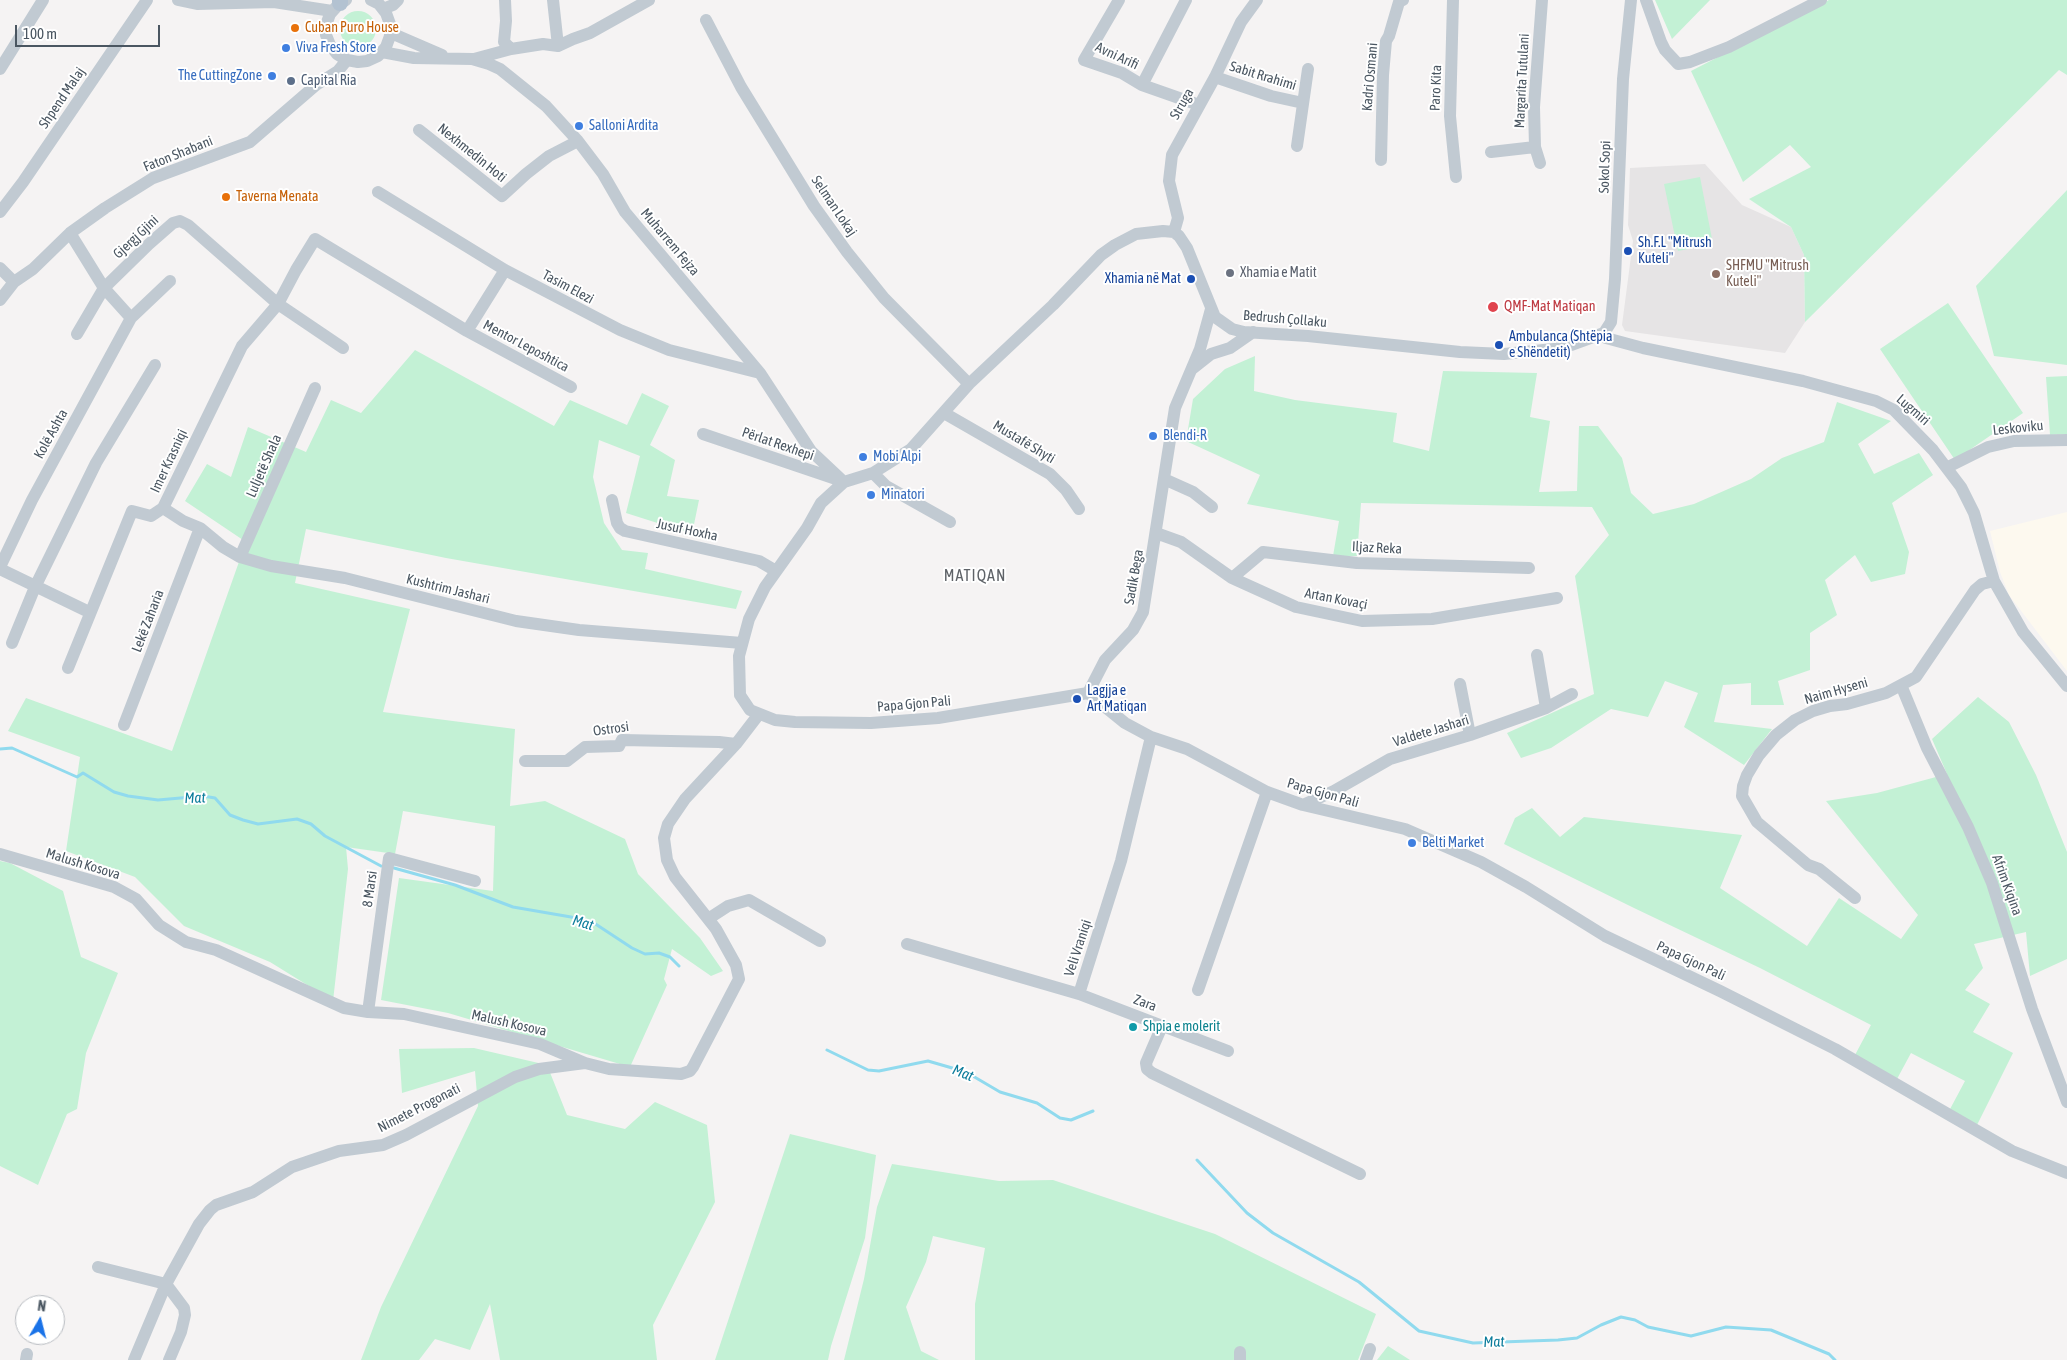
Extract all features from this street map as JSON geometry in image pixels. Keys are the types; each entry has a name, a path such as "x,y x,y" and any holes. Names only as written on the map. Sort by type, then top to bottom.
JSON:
{"street":[{"path":"0,70 42,0"},
{"name":"Shpend Malaj","path":"0,212 23,182 147,0"},
{"path":"178,0 197,4 274,1 339,4"},
{"path":"339,4 326,24 327,39 335,52 347,60 355,62 367,61 382,52 388,42 390,33 389,19 383,9 371,0"},
{"path":"383,9 393,5 398,0"},
{"path":"505,0 506,22 504,42 511,49"},
{"path":"553,0 558,46"},
{"path":"472,60 511,49 543,44 558,46 590,34 648,0"},
{"name":"Avni Arifi","path":"1119,0 1084,60 1122,73 1142,85"},
{"path":"1186,0 1142,85 1199,105"},
{"name":"Struga","path":"1174,232 1178,218 1169,181 1170,164 1175,148 1215,77 1241,22 1257,0"},
{"name":"Kadri Osmani","path":"1381,160 1383,75 1386,41 1399,2 1403,0"},
{"name":"Paro Kita","path":"1453,0 1450,116 1456,177"},
{"name":"Margarita Tutulani","path":"1540,162 1535,147 1534,107 1542,0"},
{"name":"Sokol Sopi","path":"1604,332 1611,322 1615,279 1623,79 1631,0"},
{"path":"1646,0 1661,42 1665,50 1678,64 1690,62 1729,47 1821,0"},
{"name":"Selman Lokaj","path":"706,20 746,94 814,206 847,252 884,298 969,384"},
{"name":"Muharrem Fejza","path":"390,33 449,58"},
{"name":"Muharrem Fejza","path":"382,52 414,58 472,60 500,69 546,106 578,141 603,174 625,212 760,374 811,450 844,482"},
{"name":"Faton Shabani","path":"0,300 14,282 33,269 70,233 153,178 250,142 316,85 338,71 347,60"},
{"name":"Sabit Rrahimi","path":"1297,146 1308,69"},
{"name":"Sabit Rrahimi","path":"1215,77 1271,96 1303,103"},
{"name":"Nexhmedin Hoti","path":"419,130 502,196 549,156 578,141"},
{"path":"1491,152 1535,147"},
{"name":"Tasim Elezi","path":"378,192 505,270 596,319 662,348 760,374"},
{"name":"Gjergj Gjini","path":"77,334 104,288 149,244 173,223 180,221 188,225 278,304"},
{"path":"844,482 873,473 911,448 969,384 1107,251 1136,234 1156,231 1174,232"},
{"name":"Bedrush Çollaku","path":"1174,232 1183,240 1187,248 1215,317 1222,324 1232,329 1460,352 1504,354 1536,352 1571,345 1604,332"},
{"path":"70,233 104,288 131,318"},
{"name":"Imer Krasniqi","path":"68,668 89,612 132,511 151,516 163,508 242,346 278,304 296,270 316,239 467,331"},
{"path":"0,268 14,282"},
{"path":"467,331 505,270"},
{"name":"Kolë Ashta","path":"0,568 32,500 131,318 170,281"},
{"path":"278,304 343,348"},
{"name":"Sadik Bega","path":"1088,693 1105,660 1133,630 1144,612 1175,408 1192,369 1205,333 1211,309"},
{"name":"Mentor Leposhtica","path":"467,331 571,387"},
{"name":"Sadik Bega","path":"1192,369 1211,354 1230,348 1253,332"},
{"name":"Lugmiri","path":"1604,332 1606,338 1643,348 1764,375 1803,381 1876,400 1904,418 1948,467 1970,501 1994,581 2023,632 2067,686"},
{"path":"12,643 35,586 96,462 155,365"},
{"name":"Luljetë Shala","path":"240,557 315,388"},
{"name":"Mustafë Shyti","path":"944,413 1050,474 1066,490 1079,509"},
{"name":"Përlat Rexhepi","path":"703,434 844,482"},
{"name":"Leskoviku","path":"1948,467 1988,446 2014,441 2067,440"},
{"path":"873,473 886,486 950,522"},
{"path":"1164,480 1193,492 1212,508"},
{"name":"Papa Gjon Pali","path":"844,482 821,503 808,528 765,587 749,619 742,643 739,666 740,695 750,710 775,720 870,723 928,719 1088,693 1125,722 1151,737 1187,749 1267,792 1303,805 1405,829 1481,862 1526,887 1605,936 1720,991 1834,1049 2012,1151 2067,1173"},
{"name":"Jusuf Hoxha","path":"612,500 617,522 620,528 625,531 759,561 776,571"},
{"name":"Kushtrim Jashari","path":"163,508 182,521 200,528 223,547 240,557 272,566 345,578 516,621 579,630 742,643"},
{"name":"Lekë Zaharia","path":"124,725 200,528"},
{"name":"Artan Kovaçi","path":"1156,533 1181,542 1232,578 1296,607 1362,621 1432,619 1557,598"},
{"name":"Iljaz Reka","path":"1232,578 1264,552 1358,563 1529,568"},
{"path":"0,568 89,612"},
{"name":"Naim Hyseni","path":"1855,898 1819,869 1808,865 1758,822 1742,796 1747,775 1759,755 1776,735 1795,720 1813,711 1866,699 1916,677 1975,590 1982,584 1994,581"},
{"path":"1537,655 1546,708"},
{"path":"1460,684 1470,735"},
{"name":"Afrim Kiqina","path":"1901,685 1927,748 1968,827 1992,883 2032,1009 2067,1102"},
{"name":"Valdete Jashari","path":"1303,805 1334,791 1390,759 1470,735 1546,708 1572,694"},
{"name":"Malush Kosova","path":"0,854 114,887 136,899 160,926 186,942 216,950 335,1005 351,1010 404,1014 540,1044 585,1063 609,1069 681,1074 690,1071 736,985 736,965 716,929 675,878 667,860 664,838 668,824 685,799 736,744 759,714"},
{"name":"Veli Vraniqi","path":"907,944 1079,994 1121,861 1151,737"},
{"name":"Ostrosi","path":"525,762 567,761 585,747 619,746 622,740 736,744"},
{"path":"1198,990 1267,792"},
{"name":"8 Marsi","path":"368,1012 389,858 474,881"},
{"path":"708,919 728,906 749,900 820,941"},
{"name":"Zara","path":"1079,994 1228,1052"},
{"path":"1162,1026 1146,1063 1147,1069 1152,1073 1360,1174"},
{"name":"Nimete Progonati","path":"134,1360 166,1284 199,1224 216,1205 253,1192 292,1167 339,1151 384,1144 406,1135 515,1076 539,1069 585,1063"},
{"path":"98,1267 166,1284 184,1308 185,1315 181,1332 169,1360"}],"shaded area":[{"name":"SHFMU \"Mitrush Kuteli\"","path":"1705,164 1742,205 1791,227 1804,255 1805,322 1785,353 1625,331 1622,325 1633,241 1628,225 1630,168"},
{"path":"2067,512 2067,671 2009,595 2000,572 1990,531"}],"green space":[{"path":"1655,0 1710,0 1672,39"},
{"path":"1829,0 2067,0 2067,75 2059,70 1805,322 1804,255 1791,227 1749,199 1811,167 1790,145 1743,182 1691,71"},
{"path":"358,11 365,12 371,16 375,22 375,36 371,42 365,46 358,47 351,46 345,42 341,36 340,29 341,22 345,16 351,12"},
{"path":"1700,177 1713,244 1678,251 1664,184"},
{"path":"2067,190 2067,365 1994,356 1976,286"},
{"path":"1948,303 2023,413 1955,460 1880,349"},
{"path":"415,350 554,426 570,400 627,425 642,393 669,406 650,445 675,460 667,496 699,500 692,534 626,513 640,456 599,440 593,477 604,523 622,550 648,553 645,569 742,591 736,609 446,558 306,529 295,583 410,609 383,712 515,729 510,806 545,801 625,839 638,874 700,938 723,971 711,976 672,949 664,979 667,985 630,1067 448,1013 381,1000 399,878 493,891 495,826 403,811 395,854 346,847 348,869 333,1001 270,962 184,926 135,877 66,851 80,757 8,731 26,698 172,751 246,542 185,501 207,464 231,477 248,427 306,452 331,400 361,413"},
{"path":"1255,356 1254,391 1295,400 1397,413 1393,442 1429,451 1443,371 1537,373 1530,417 1550,421 1539,492 1577,491 1579,426 1598,426 1622,458 1631,493 1653,514 1694,504 1751,479 1782,458 1824,442 1837,402 1891,421 1858,444 1874,474 1919,453 1933,475 1892,503 1909,552 1905,574 1871,582 1855,555 1825,580 1837,615 1810,633 1810,670 1778,681 1784,705 1751,705 1751,683 1723,685 1714,722 1772,729 1744,765 1684,727 1698,693 1665,681 1648,717 1611,709 1551,748 1521,758 1507,733 1594,694 1575,576 1609,535 1592,507 1361,503 1357,556 1333,556 1339,521 1247,504 1260,475 1186,441 1193,399 1225,369"},
{"path":"2067,376 2067,434 2050,435 2046,377"},
{"path":"1978,697 2009,722 2036,775 2067,852 2067,959 2030,976 2026,932 1974,944 1983,968 1965,990 1990,1004 1973,1032 2013,1053 1977,1125 1949,1111 1965,1081 1911,1053 1897,1079 1855,1055 1871,1025 1760,968 1504,844 1515,818 1532,808 1560,837 1584,817 1742,835 1720,888 1807,946 1839,898 1901,939 1918,915 1826,801 1877,793 1947,774 1932,739"},
{"path":"0,861 10,863 63,891 81,957 118,973 86,1053 77,1109 67,1114 38,1185 0,1166"},
{"path":"474,1048 547,1065 567,1115 625,1129 655,1102 707,1125 715,1202 653,1325 657,1360 500,1360 490,1304 470,1350 435,1339 419,1360 361,1360 381,1307 478,1106 475,1071 402,1093 399,1049"},
{"path":"790,1134 876,1155 865,1238 828,1360 715,1360"},
{"path":"892,1164 999,1181 1053,1180 1215,1234 1376,1314 1358,1360 975,1360 975,1304 985,1248 933,1236 926,1262 906,1307 921,1351 939,1360 844,1360 864,1279 877,1207"},
{"path":"1388,1346 1410,1360 1377,1360"}],"waterway":[{"name":"Mat","path":"0,749 12,748 77,777 83,773 114,792 128,796 158,800 203,796 215,798 230,815 258,824 297,819 311,824 325,836 381,866"},
{"name":"Mat","path":"394,868 455,885 513,907 594,923 632,948 645,954 659,953 670,957 679,966"},
{"name":"Mat","path":"827,1050 868,1070 879,1071 928,1061 966,1072 1000,1092 1037,1103 1060,1118 1071,1120 1093,1111"},
{"name":"Mat","path":"1197,1160 1247,1213 1273,1233 1359,1282 1419,1331 1473,1343 1558,1340 1577,1338 1621,1317 1635,1320 1648,1327 1691,1336 1726,1327 1771,1330 1829,1354 1835,1360"}],"place":[{"name":"Cuban Puro House","path":"295,28"},
{"name":"Viva Fresh Store","path":"286,48"},
{"name":"The CuttingZone","path":"272,76"},
{"name":"Capital Ria","path":"291,81"},
{"name":"Salloni Ardita","path":"579,126"},
{"name":"Taverna Menata","path":"226,197"},
{"name":"Sh.F.L \"Mitrush Kuteli\"","path":"1628,251"},
{"name":"Xhamia e Matit","path":"1230,273"},
{"name":"SHFMU \"Mitrush Kuteli\"","path":"1716,274"},
{"name":"Xhamia në Mat","path":"1191,279"},
{"name":"QMF-Mat Matiqan","path":"1493,307"},
{"name":"Ambulanca (Shtëpia e Shëndetit)","path":"1499,345"},
{"name":"Blendi-R","path":"1153,436"},
{"name":"Mobi Alpi","path":"863,457"},
{"name":"Minatori","path":"871,495"},
{"name":"Lagjja e Art Matiqan","path":"1077,699"},
{"name":"Belti Market","path":"1412,843"},
{"name":"Shpia e molerit","path":"1133,1027"}],"district":[{"name":"MATIQAN","path":"975,576"}]}
